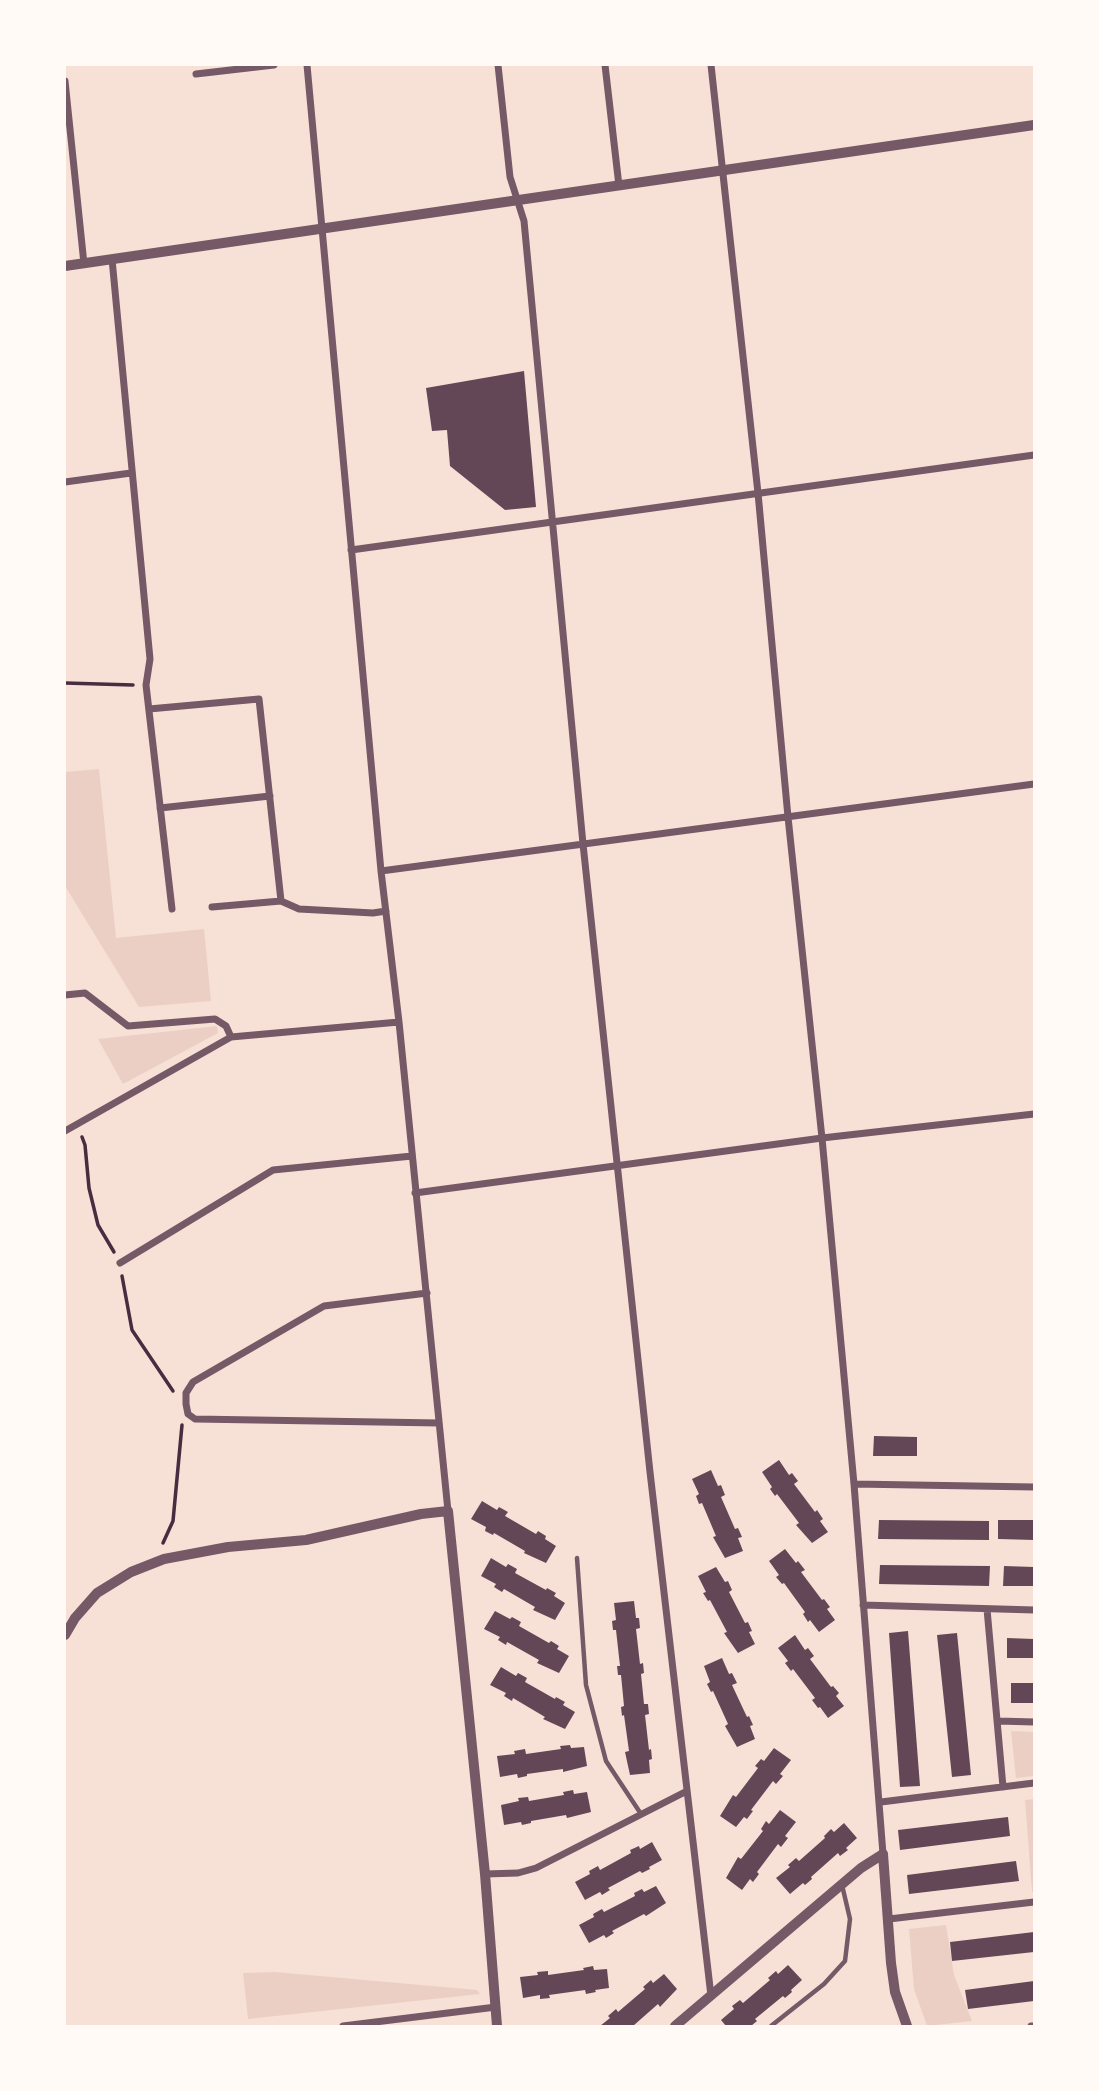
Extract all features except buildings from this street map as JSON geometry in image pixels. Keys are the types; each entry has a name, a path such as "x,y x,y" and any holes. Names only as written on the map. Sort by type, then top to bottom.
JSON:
{"street":[{"path":"197,74 274,65"},
{"path":"307,65 380,871 399,1022 427,1293 485,1874 497,2026"},
{"path":"498,65 510,177 524,221 583,844 685,1792 710,1996"},
{"path":"606,65 619,186"},
{"path":"711,65 758,493 788,817 822,1138 881,1802 891,1963 895,1992 907,2026"},
{"path":"65,81 84,264"},
{"path":"65,266 1034,125"},
{"path":"112,259 150,659 146,685 172,909"},
{"path":"351,550 1034,455"},
{"path":"65,482 131,473"},
{"path":"149,709 259,699 281,901"},
{"path":"380,871 1034,785"},
{"path":"160,808 271,796"},
{"path":"212,908 281,901 299,909 373,913 386,911"},
{"path":"65,995 85,993 128,1026 215,1019 226,1026 230,1037"},
{"path":"65,1131 230,1037 399,1022"},
{"path":"415,1193 822,1138 1034,1114"},
{"path":"120,1263 274,1170 412,1156"},
{"path":"427,1293 324,1306 193,1382 186,1393 186,1404 188,1414 195,1419 439,1423"},
{"path":"854,1484 1034,1487"},
{"path":"65,1635 75,1618 97,1593 131,1572 164,1559 228,1547 306,1540 421,1514 448,1511"},
{"path":"863,1605 1034,1610"},
{"path":"987,1609 1003,1787"},
{"path":"998,1721 1034,1722"},
{"path":"881,1802 1034,1783"},
{"path":"485,1874 518,1873 536,1868 685,1792"},
{"path":"675,2026 842,1884 883,1854"},
{"path":"889,1919 1034,1902"},
{"path":"343,2026 496,2007"}],"lane":[{"path":"577,1558 586,1685 606,1761 641,1814"},
{"path":"771,2026 824,1984 845,1961 850,1919 842,1884"}],"path":[{"path":"65,683 146,685"},
{"path":"78,1124 85,1145 89,1188 98,1225 120,1263 132,1330 170,1387 186,1404 179,1447 173,1521 161,1547 164,1559"}],"shaded area":[{"path":"99,769 116,938 204,929 211,1001 139,1007 65,886 65,772"},
{"path":"217,1026 218,1033 123,1084 98,1039"},
{"path":"1011,1731 1034,1732 1034,1776 1016,1778"},
{"path":"1034,1799 1034,1892 1032,1892 1025,1800"},
{"path":"946,1925 954,1975 972,2021 927,2026 914,1989 909,1929"},
{"path":"275,1972 477,1990 480,1994 248,2019 243,1973"}]}
